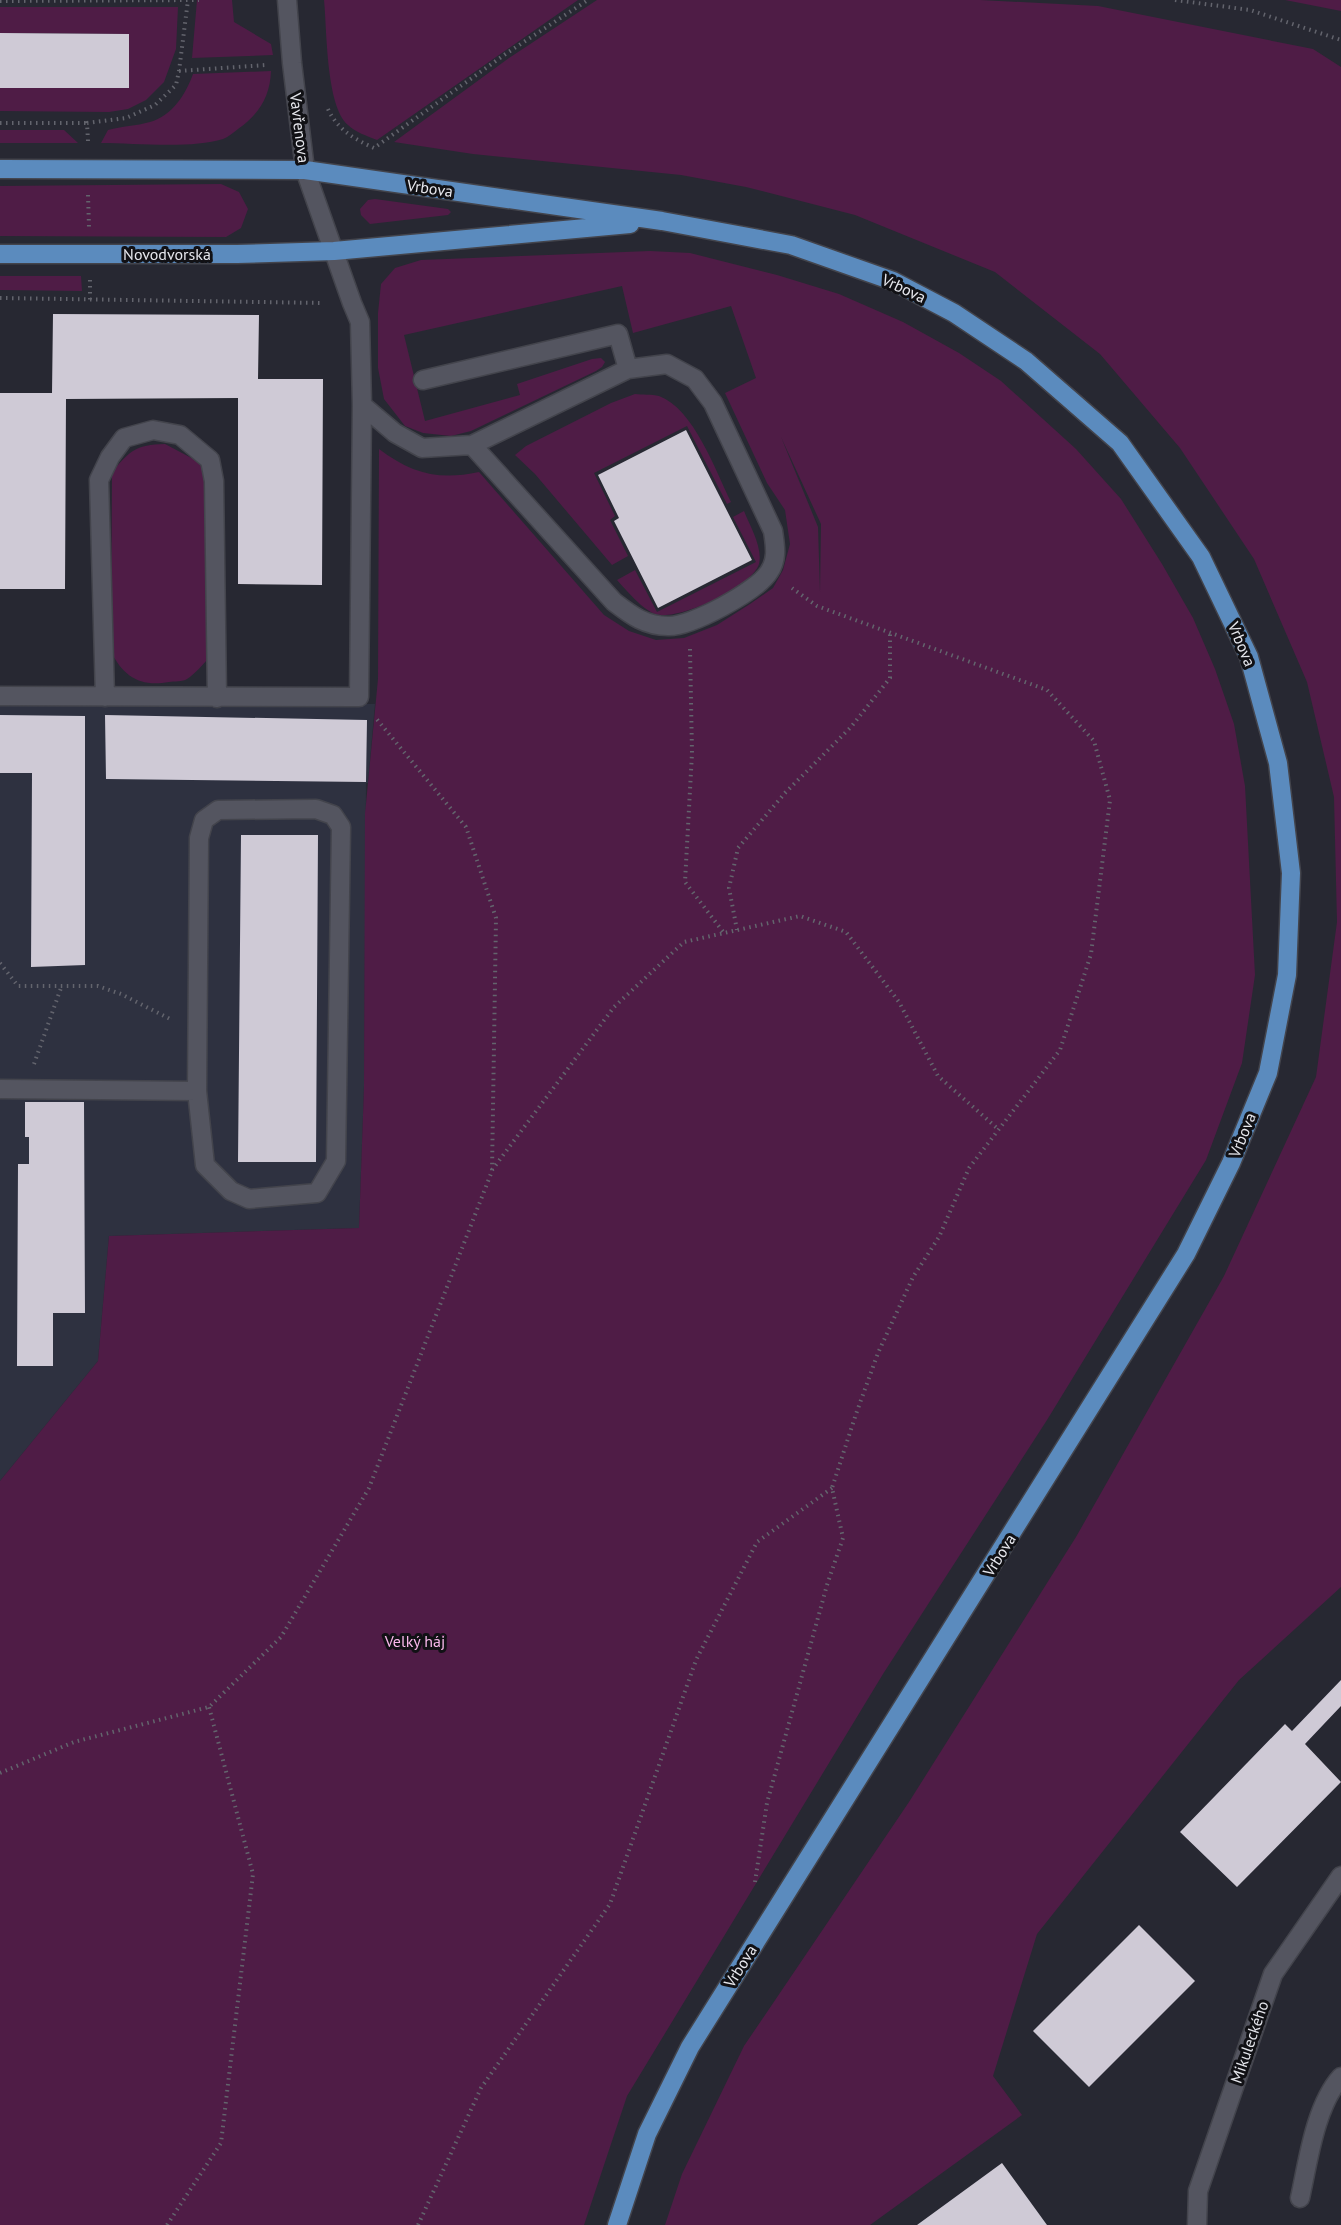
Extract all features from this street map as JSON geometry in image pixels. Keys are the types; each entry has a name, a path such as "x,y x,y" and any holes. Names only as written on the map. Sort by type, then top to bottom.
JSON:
{"main road":[{"path":"0,169 305,170"},
{"name":"Vrbova","path":"305,170 662,221 792,245 893,281 954,313 1026,361 1120,443 1201,557 1249,657 1278,763 1291,873 1287,975 1268,1073 1231,1163 1168,1283 690,2047 646,2134 618,2225"},
{"name":"Vrbova","path":"334,251 662,221"},
{"name":"Novodvorská","path":"0,254 237,254 334,251"}],"street":[{"name":"Vavřenova","path":"287,0 305,170 360,322 363,405 359,697"},
{"path":"423,380 618,334 628,369"},
{"path":"363,405 395,433 422,448 472,445 628,369 667,364 696,379 713,403 773,531 776,553 769,572 748,590 701,618 670,627 636,619 614,602 472,445"},
{"path":"105,697 99,480 110,457 124,438 153,430 180,435 210,460 214,481 217,698"},
{"path":"0,696 359,697"},
{"path":"316,809 333,814 341,827 336,1161 317,1193 249,1199 231,1191 205,1165 197,1091 199,838 204,820 218,810 316,809"},
{"path":"0,1089 197,1091"},
{"name":"Mikuleckého","path":"1197,2225 1198,2191 1273,1974 1341,1876"},
{"path":"1300,2198 1316,2125 1335,2084 1341,2078"}],"path":[{"path":"0,1 199,0"},
{"path":"326,101 328,111 343,131 374,148 507,53 588,0"},
{"path":"1175,0 1250,10 1341,40"},
{"path":"0,123 87,123 126,118 155,105 176,85 188,1"},
{"path":"179,71 274,64"},
{"path":"87,123 88,145"},
{"path":"88,185 90,237"},
{"path":"90,280 90,300"},
{"path":"0,298 352,303"},
{"path":"755,1881 767,1803 827,1585 843,1538 832,1488 856,1414 878,1353 913,1277 939,1237 969,1168 1060,1050 1091,954 1110,800 1094,741 1047,690 817,606 769,572"},
{"path":"689,621 692,753 685,882 724,933"},
{"path":"737,930 729,888 738,848 785,793 851,727 890,678 890,633"},
{"path":"359,697 466,827 496,918 492,1171"},
{"path":"0,1773 74,1742 209,1707 281,1637 369,1488 492,1171 614,1007 684,942 800,916 846,932 899,1002 938,1076 998,1129"},
{"path":"0,963 18,986 98,986 197,1031"},
{"path":"24,1090 62,986"},
{"path":"418,2225 481,2088 610,1904 696,1660 757,1542 832,1488"},
{"path":"167,2225 221,2143 253,1874 209,1707"}],"shaded area":[{"path":"0,702 375,704 368,783 366,783 364,1087 359,1228 109,1236 98,1361 0,1481"}],"green space":[{"path":"197,0 232,0 234,22 271,44 273,55 192,58"},
{"path":"324,0 578,0 377,140 348,125 335,102 329,67"},
{"path":"597,0 980,0 1098,6 1313,49 1341,67 1341,1587 1239,1680 1037,1934 993,2076 1022,2115 870,2225 665,2225 682,2174 744,2046 909,1802 1076,1537 1224,1276 1316,1077 1337,922 1334,797 1307,682 1254,559 1180,448 1100,354 995,272 855,215 746,187 681,175 473,154 394,142 509,58"},
{"path":"1285,0 1341,0 1341,11"},
{"path":"0,7 178,7 176,49 164,82 146,100 128,109 109,112 0,111 0,88 129,88 129,34 0,33"},
{"path":"271,71 266,97 262,104 252,117 223,139 179,145 101,143 108,130 150,122 165,115 182,96 193,74"},
{"path":"0,130 64,130 78,143 0,143"},
{"path":"221,184 239,192 248,209 241,228 226,237 0,236 0,186"},
{"path":"368,200 448,209 451,212 448,215 370,224 361,215 360,209"},
{"name":"Velký háj","path":"650,251 690,253 777,275 839,294 903,322 959,353 1001,381 1076,449 1121,499 1162,564 1193,618 1215,669 1234,724 1245,786 1255,975 1242,1063 1206,1160 1047,1420 883,1674 627,2096 584,2225 0,2225 0,1481 98,1361 109,1236 359,1228 364,1087 365,814 378,679 379,449 402,464 426,473 451,476 479,472 604,615 629,631 656,640 684,638 717,625 773,588 783,570 790,544 785,510 767,483 725,393 756,378 731,306 633,333 622,286 404,335 425,421 520,395 517,384 592,359 601,358 605,362 596,371 471,431 451,436 423,433 405,426 384,399 378,368 378,313 381,284 395,268 421,260","holes":["781,437 821,524 820,592 818,527"]},
{"path":"0,276 81,276 82,291 0,290"},
{"path":"635,394 659,396 683,414 702,442 731,502 727,504 687,426 594,473 615,516 610,520 628,556 612,565 535,474 515,455 526,446 611,403"},
{"path":"165,444 199,462 206,477 208,659 185,680 150,683 127,674 111,652 112,472 134,450 140,447"},
{"path":"744,511 758,544 759,564 743,583 713,601 680,613 655,614 640,604 617,580 635,570 657,612 756,562 733,517"}],"building":[{"path":"0,33 129,34 129,88 0,88"},
{"path":"53,314 259,315 258,379 323,379 322,585 238,584 238,398 66,399 65,589 0,589 0,393 52,393"},
{"path":"686,430 752,560 658,608 614,521 619,518 598,475"},
{"path":"0,715 85,716 85,965 31,967 32,773 0,773"},
{"path":"105,715 367,720 366,782 106,779"},
{"path":"241,835 318,835 316,1162 238,1162"},
{"path":"25,1102 84,1102 85,1313 53,1313 53,1366 17,1366 18,1164 29,1164 29,1137 25,1137"},
{"path":"1341,1680 1341,1706 1305,1744 1341,1782 1237,1887 1180,1832 1285,1724 1292,1731"},
{"path":"1139,1925 1195,1981 1089,2087 1033,2031"},
{"path":"1002,2163 1047,2225 917,2225"}]}
